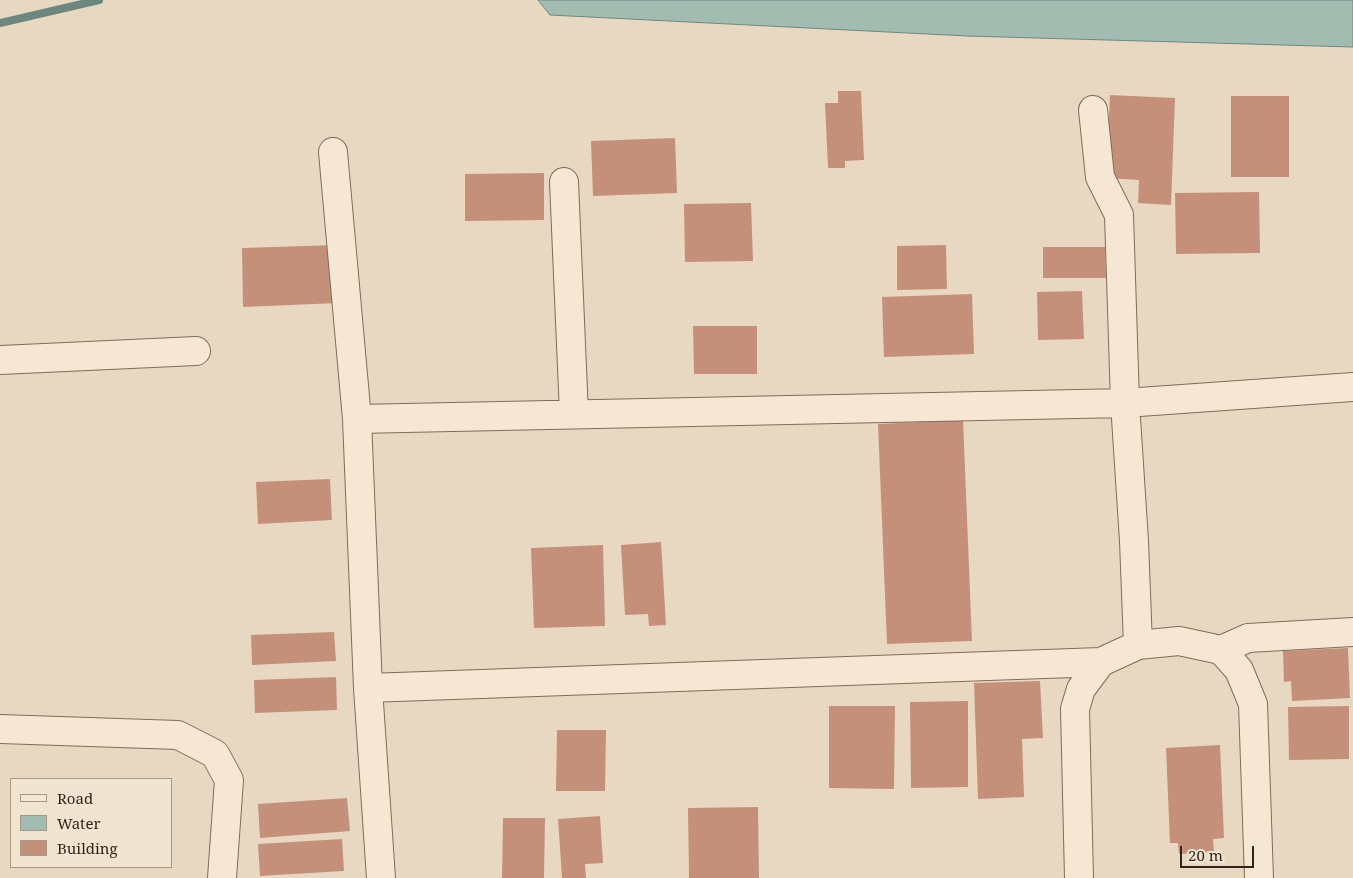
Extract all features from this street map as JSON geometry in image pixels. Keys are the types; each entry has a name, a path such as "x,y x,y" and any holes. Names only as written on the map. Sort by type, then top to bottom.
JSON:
{"street":[{"path":"1092,110 1100,177 1119,215 1125,403 1134,541 1138,645"},
{"path":"333,152 357,419 368,688 380,878"},
{"path":"564,182 574,414"},
{"path":"0,360 196,351"},
{"path":"357,419 1125,403 1353,387"},
{"path":"1221,650 1248,638 1353,632"},
{"path":"368,688 1102,662 1138,645 1179,641 1221,650 1239,670 1253,704 1259,878"},
{"path":"1079,878 1075,709 1081,689 1102,662"},
{"path":"0,729 178,735 215,754 229,780 222,878"}],"water":[{"path":"538,0 1353,0 1353,47 967,36 550,15"}],"building":[{"path":"838,91 861,91 864,160 845,161 845,168 828,168 825,103 838,103"},
{"path":"1110,95 1175,98 1171,205 1138,203 1139,180 1106,178"},
{"path":"1231,96 1289,96 1289,177 1231,177"},
{"path":"675,138 677,193 593,196 591,141"},
{"path":"544,173 544,220 465,221 465,174"},
{"path":"1259,192 1260,253 1176,254 1175,193"},
{"path":"751,203 753,261 685,262 684,204"},
{"path":"336,245 338,303 243,307 242,248"},
{"path":"946,245 947,289 897,290 897,246"},
{"path":"1043,247 1105,247 1106,278 1043,278"},
{"path":"1082,291 1084,339 1038,340 1037,292"},
{"path":"972,294 974,354 884,357 882,297"},
{"path":"693,326 757,326 757,374 694,374"},
{"path":"963,420 972,641 887,644 878,424"},
{"path":"330,479 332,520 258,524 256,482"},
{"path":"661,542 666,625 649,626 648,614 625,615 621,545"},
{"path":"603,545 605,626 534,628 531,548"},
{"path":"334,632 336,661 252,665 251,635"},
{"path":"1348,648 1350,698 1292,701 1291,681 1284,682 1283,651"},
{"path":"336,677 337,710 255,713 254,680"},
{"path":"1040,681 1043,738 1022,739 1024,797 978,799 974,683"},
{"path":"968,701 968,787 911,788 910,702"},
{"path":"829,706 895,706 894,789 829,788"},
{"path":"1349,706 1349,759 1289,760 1288,707"},
{"path":"557,730 606,730 605,791 556,791"},
{"path":"1220,745 1224,838 1213,839 1214,852 1179,854 1178,843 1170,843 1166,748"},
{"path":"347,798 350,831 260,838 258,804"},
{"path":"758,807 759,878 689,878 688,808"},
{"path":"600,816 603,863 585,864 586,878 562,878 558,819"},
{"path":"503,818 545,818 544,878 502,878"},
{"path":"342,839 344,871 260,876 258,844"}],"waterway":[{"path":"0,23 99,0"}]}
